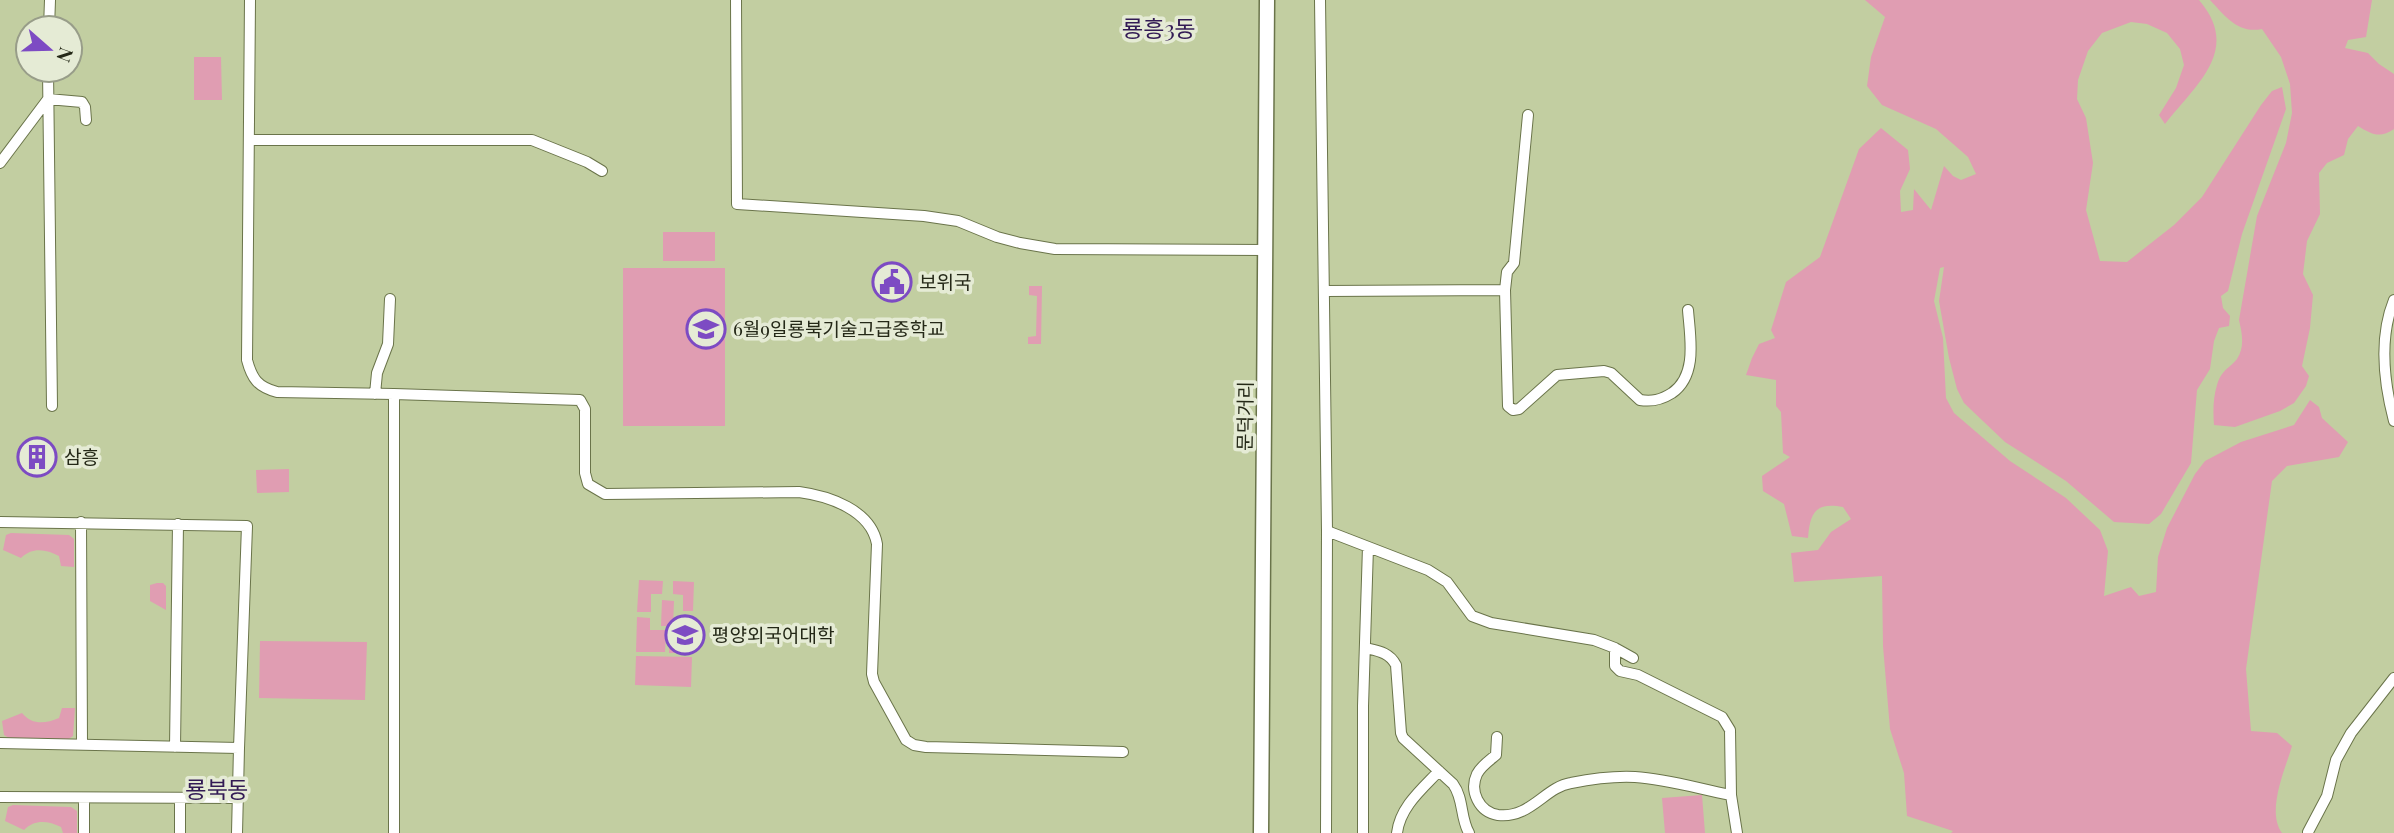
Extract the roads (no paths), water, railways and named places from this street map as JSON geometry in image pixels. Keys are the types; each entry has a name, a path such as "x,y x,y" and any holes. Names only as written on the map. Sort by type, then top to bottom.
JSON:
{"main road":[{"name":"문덕거리","path":"1261,833 1266,0"}],"street":[{"path":"250,0 247,360 256,383 265,389 277,391 580,400 585,409 585,474 588,484 605,494 799,492 834,500 864,518 876,535 872,674 906,740 926,747 1123,752"},
{"path":"736,0 737,204 924,216 958,221 998,237 1055,249 1266,250"},
{"path":"1320,0 1328,531 1326,833"},
{"path":"48,84 52,406"},
{"path":"48,99 82,102 86,120"},
{"path":"0,163 48,99"},
{"path":"1528,115 1514,263 1507,272 1505,290 1508,407 1513,410 1520,409 1557,375 1564,373 1604,371 1611,373 1640,400 1663,399 1677,389 1685,378 1690,363 1688,310"},
{"path":"249,140 532,140 587,162 602,171"},
{"path":"1325,291 1505,290"},
{"path":"375,394 377,373 388,344 390,299"},
{"path":"2394,300 2390,310 2386,344 2385,384 2394,421"},
{"path":"394,394 394,833"},
{"path":"0,522 247,526 237,833"},
{"path":"81,522 82,745"},
{"path":"176,747 178,524"},
{"path":"1328,531 1428,570 1447,582 1472,616 1491,623 1594,640 1633,658"},
{"path":"1363,833 1368,547"},
{"path":"1365,648 1381,651 1392,657 1396,665 1403,738 1460,793 1465,826 1469,833"},
{"path":"1615,648 1615,666 1620,671 1638,675 1722,717 1730,730 1731,795 1737,833"},
{"path":"2308,832 2327,796 2336,760 2351,733 2394,678"},
{"path":"1497,737 1496,755 1478,771 1474,782 1479,803 1497,815 1509,815 1528,809 1567,783 1634,777 1731,795"},
{"path":"0,743 239,748"},
{"path":"1396,833 1399,819 1408,806 1439,771"},
{"path":"0,797 237,798"},
{"path":"84,798 84,833"},
{"path":"180,798 180,833"}],"place":[{"name":"보위국","path":"892,282"},
{"name":"6월9일룡북기술고급중학교","path":"706,329"},
{"name":"삼흥","path":"37,457"},
{"name":"평양외국어대학","path":"685,635"}],"district":[{"name":"룡흥3동","path":"1159,29"},
{"name":"룡북동","path":"217,790"}]}
